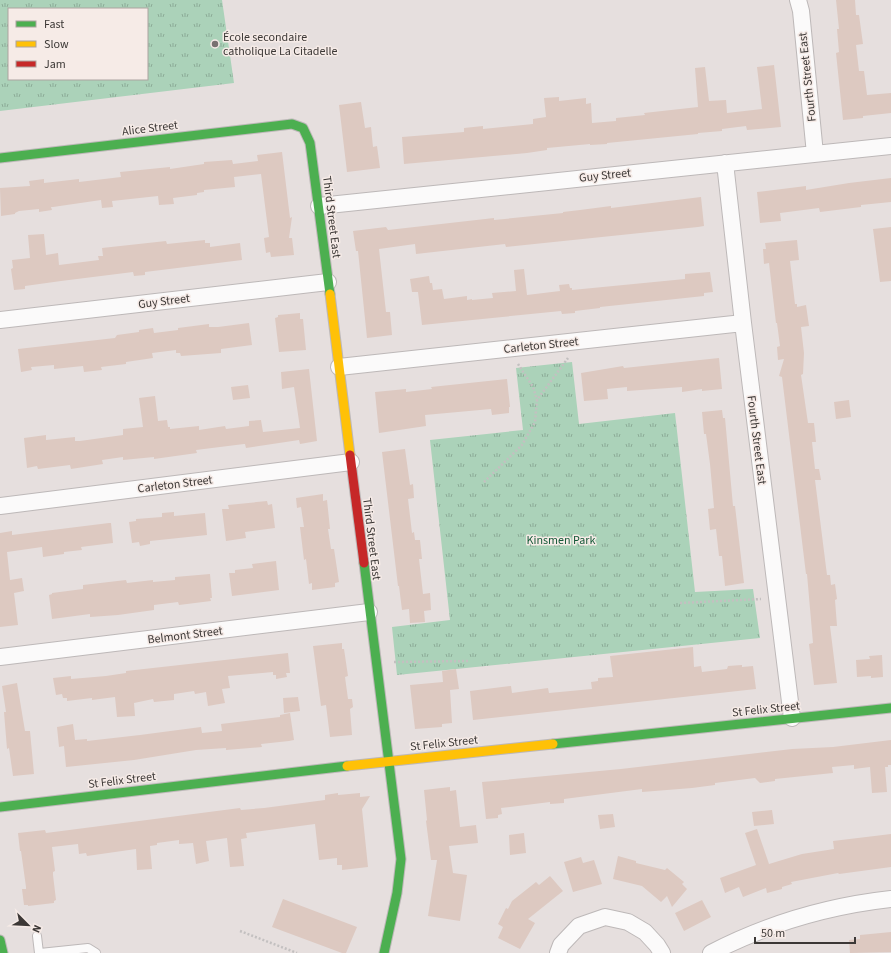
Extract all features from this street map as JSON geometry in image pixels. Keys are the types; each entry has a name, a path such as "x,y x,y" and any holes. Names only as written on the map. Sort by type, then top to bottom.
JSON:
{"street":[{"name":"Fourth Street East","path":"798,0 801,11 815,154"},
{"name":"Alice Street","path":"0,158 292,124 303,128"},
{"name":"Third Street East","path":"303,128 310,143 319,206 401,859 397,893 384,953"},
{"name":"Guy Street","path":"319,206 891,146"},
{"name":"Fourth Street East","path":"725,163 743,323 792,718"},
{"name":"Guy Street","path":"0,320 328,282"},
{"name":"Carleton Street","path":"339,367 743,323"},
{"name":"Carleton Street","path":"0,506 351,462"},
{"name":"Belmont Street","path":"0,657 370,612"},
{"name":"St Felix Street","path":"0,807 388,761 891,708"},
{"path":"711,953 730,943 788,920 840,907 891,899"},
{"path":"558,953 562,945 579,926 604,918 628,922 645,932 662,953"},
{"path":"0,940 3,953"}],"lane":[{"path":"37,936 40,953 88,948 96,953"}],"path":[{"path":"537,400 568,358"},
{"path":"484,482 522,445 535,422 537,400 533,387 518,364"},
{"path":"680,602 760,599"},
{"path":"394,662 470,660"},
{"path":"240,931 297,953"}],"green space":[{"path":"0,0 222,0 234,83 0,111"},
{"name":"Kinsmen Park","path":"572,362 579,424 675,413 695,592 753,589 760,638 397,675 392,627 450,620 430,440 523,430 516,368"}],"building":[{"path":"836,0 855,0 856,15 859,15 863,44 856,45 859,71 864,71 867,95 891,93 891,113 843,120 836,53 839,52 837,29 839,29"},
{"path":"774,65 781,127 747,130 746,126 698,134 607,144 547,148 547,150 527,153 404,164 402,137 464,132 464,128 483,126 483,129 533,124 533,119 546,117 544,98 559,97 559,101 586,98 586,104 591,103 592,123 616,121 616,118 645,115 644,113 698,107 695,68 705,67 709,101 726,100 727,113 762,109 757,67"},
{"path":"361,102 365,128 371,127 373,147 377,146 380,168 347,172 339,105"},
{"path":"282,152 290,218 292,217 289,238 292,238 294,255 271,257 270,252 266,253 264,238 269,237 261,174 234,177 235,187 204,190 204,192 197,193 197,195 173,198 174,204 159,205 158,196 112,201 113,207 102,208 101,200 51,207 52,210 39,212 39,209 19,211 15,214 1,216 0,188 30,186 29,181 44,179 44,183 79,179 79,182 121,177 120,172 170,167 170,169 204,164 204,162 232,160 233,164 258,161 257,155"},
{"path":"891,178 891,202 861,205 861,207 820,212 819,208 780,213 781,221 760,223 757,192 806,186 806,190"},
{"path":"701,197 704,226 698,227 506,247 505,244 416,254 415,244 379,249 386,312 390,312 392,335 367,338 358,251 356,251 353,231 386,227 388,230 494,218 494,220"},
{"path":"891,227 891,281 880,282 873,229"},
{"path":"44,234 46,255 58,253 59,265 99,260 98,256 103,256 102,248 166,241 167,244 205,240 205,243 210,243 210,247 240,243 242,260 145,272 145,275 134,276 133,272 61,281 25,286 25,289 14,290 11,269 13,268 12,260 30,258 28,235"},
{"path":"797,240 799,260 790,261 795,304 797,304 797,307 806,305 809,326 801,327 804,353 803,374 801,375 808,423 814,423 816,442 812,442 815,469 819,469 821,480 815,480 827,575 830,575 831,585 835,584 837,599 835,600 837,626 830,626 837,683 814,685 809,644 813,643 807,574 782,377 779,376 784,359 778,360 777,347 780,346 769,263 764,264 763,249 766,249 765,243"},
{"path":"524,269 527,295 560,291 559,285 569,284 572,290 685,279 685,274 710,272 713,292 704,293 704,296 600,307 575,311 575,313 562,314 561,311 422,325 418,292 412,292 410,279 429,276 433,290 442,289 444,299 467,296 467,300 472,300 493,298 492,293 516,291 514,270"},
{"path":"300,313 300,319 303,319 306,350 279,352 275,318 278,317 278,315"},
{"path":"249,323 252,345 221,349 221,353 181,356 180,353 176,353 176,350 152,353 153,358 126,362 126,364 101,367 102,370 84,372 83,366 54,369 54,365 31,367 32,370 21,372 18,349 115,338 117,335 139,332 139,330 153,328 154,333 209,324 209,327 218,327"},
{"path":"719,358 722,389 702,391 702,389 682,392 682,387 627,391 627,387 607,389 608,399 584,401 581,373 623,366 624,368"},
{"path":"309,369 317,441 300,444 299,440 246,448 244,444 196,450 197,453 154,459 154,457 123,460 123,457 102,460 103,464 71,469 70,465 38,469 37,466 27,468 24,438 46,435 46,440 75,437 75,441 80,441 123,435 123,429 143,427 139,398 155,396 158,421 167,420 168,427 170,427 170,429 199,426 199,430 225,426 226,429 249,426 249,421 261,420 263,432 300,428 294,387 282,389 281,372"},
{"path":"507,379 510,407 509,413 492,415 491,409 425,415 426,426 379,433 375,392 406,389 406,392 432,389 431,387"},
{"path":"248,385 250,398 233,400 231,387"},
{"path":"849,400 851,417 836,419 834,402"},
{"path":"722,410 723,418 725,418 733,506 735,506 744,583 725,586 722,556 719,556 716,529 710,530 708,509 714,508 710,464 706,434 704,434 702,412"},
{"path":"405,449 410,485 413,484 414,498 408,499 412,533 414,532 415,540 420,540 422,559 419,559 423,594 430,593 431,610 424,611 425,622 410,623 409,609 402,610 382,452"},
{"path":"323,494 323,501 327,500 330,529 328,529 331,549 334,549 339,582 335,583 335,587 312,590 312,583 309,584 306,559 304,560 300,527 304,527 301,507 297,508 296,498"},
{"path":"267,501 268,505 272,504 275,528 245,532 246,538 226,541 222,509 229,509 228,505"},
{"path":"174,512 174,516 205,513 207,535 150,541 150,544 140,546 139,542 132,543 129,522 136,521 136,519 162,517 162,513"},
{"path":"111,523 113,543 81,547 82,550 64,552 64,554 43,557 42,547 7,552 10,580 22,578 24,591 14,593 18,625 0,627 0,533 12,531 12,535"},
{"path":"276,561 279,590 232,596 229,573 235,573 235,570 253,568 252,564"},
{"path":"210,574 211,601 179,605 178,602 154,605 154,610 118,615 90,617 90,614 52,619 49,595 52,593 83,589 83,585 126,580 127,583 153,580 153,582 175,580 175,577"},
{"path":"342,643 348,676 345,677 348,699 352,699 353,707 350,709 352,735 330,737 326,705 321,706 313,646"},
{"path":"693,647 694,667 701,666 702,672 727,669 728,666 753,666 756,689 473,720 470,691 511,686 512,693 548,688 549,693 592,689 591,682 598,681 598,678 613,677 610,656"},
{"path":"288,653 290,673 286,673 287,677 276,679 276,675 273,675 273,672 228,676 230,688 222,689 225,703 208,706 206,692 195,694 194,691 174,694 174,700 154,702 153,699 134,703 135,716 117,717 115,697 67,701 67,698 63,698 62,694 56,695 53,678 71,676 71,679 106,676 126,673 126,671"},
{"path":"882,655 883,677 857,677 856,660 870,659 869,656"},
{"path":"456,669 459,689 450,690 452,723 442,724 442,727 415,729 410,685 443,682 442,671"},
{"path":"17,683 25,731 30,731 34,774 13,776 9,748 7,749 4,712 6,712 2,686"},
{"path":"298,697 300,711 284,713 283,698"},
{"path":"290,713 294,740 261,744 262,747 226,750 226,748 196,750 134,760 66,767 64,746 59,747 57,727 73,724 75,740 87,739 87,741 201,727 202,733 222,731 221,724 280,717 280,715"},
{"path":"891,740 891,765 885,767 887,792 872,793 870,767 854,769 854,765 832,767 833,773 775,779 775,781 760,783 755,778 715,783 715,785 692,788 642,792 642,789 564,799 564,803 550,804 550,802 501,808 502,814 498,815 498,818 486,819 482,782 621,769 792,749 833,747"},
{"path":"450,787 450,791 456,790 460,827 476,825 478,843 449,846 453,873 467,875 460,921 428,916 437,860 431,860 424,790"},
{"path":"338,793 338,795 360,793 360,797 370,796 362,809 368,867 342,870 342,865 337,865 337,858 319,860 315,824 246,833 247,838 241,839 244,866 230,867 227,838 206,841 209,861 196,864 193,843 179,844 179,840 157,843 157,845 150,846 152,869 137,870 136,849 87,856 86,853 79,854 78,844 52,847 55,871 53,872 56,900 54,903 28,906 24,905 22,889 26,889 26,887 18,833 45,830 46,833 240,808 241,810 264,808 325,800 325,795"},
{"path":"772,810 774,824 754,826 752,812"},
{"path":"613,814 615,827 600,829 598,815"},
{"path":"757,829 769,864 802,854 834,849 833,841 891,834 891,867 838,873 791,882 792,884 782,887 782,889 767,893 766,888 743,897 739,887 725,893 720,878 756,865 745,833"},
{"path":"524,833 526,853 510,855 509,835"},
{"path":"618,856 636,861 636,863 665,870 667,868 684,882 682,884 687,889 672,907 667,896 661,902 642,886 613,879"},
{"path":"581,857 583,863 594,860 602,884 573,892 564,862"},
{"path":"550,876 563,891 528,919 535,923 520,949 498,938 503,927 498,924 506,908 508,909 512,901 536,882 539,885"},
{"path":"283,899 357,927 346,953 342,953 272,927"},
{"path":"702,900 711,917 684,931 675,913"},
{"path":"891,932 891,952 850,953 849,940 860,939 860,935"}],"traffic: fast":[{"path":"0,158 292,124 303,128 310,143 330,294"},
{"path":"364,563 401,859 397,893 384,953"},
{"path":"553,744 891,708"},
{"path":"0,807 347,766"},
{"path":"0,940 3,953"}],"traffic: slow":[{"path":"330,294 350,455"},
{"path":"347,766 553,744"}],"traffic: jam":[{"path":"350,455 364,563"}],"place":[{"name":"École secondaire catholique La Citadelle","path":"215,44"}]}
